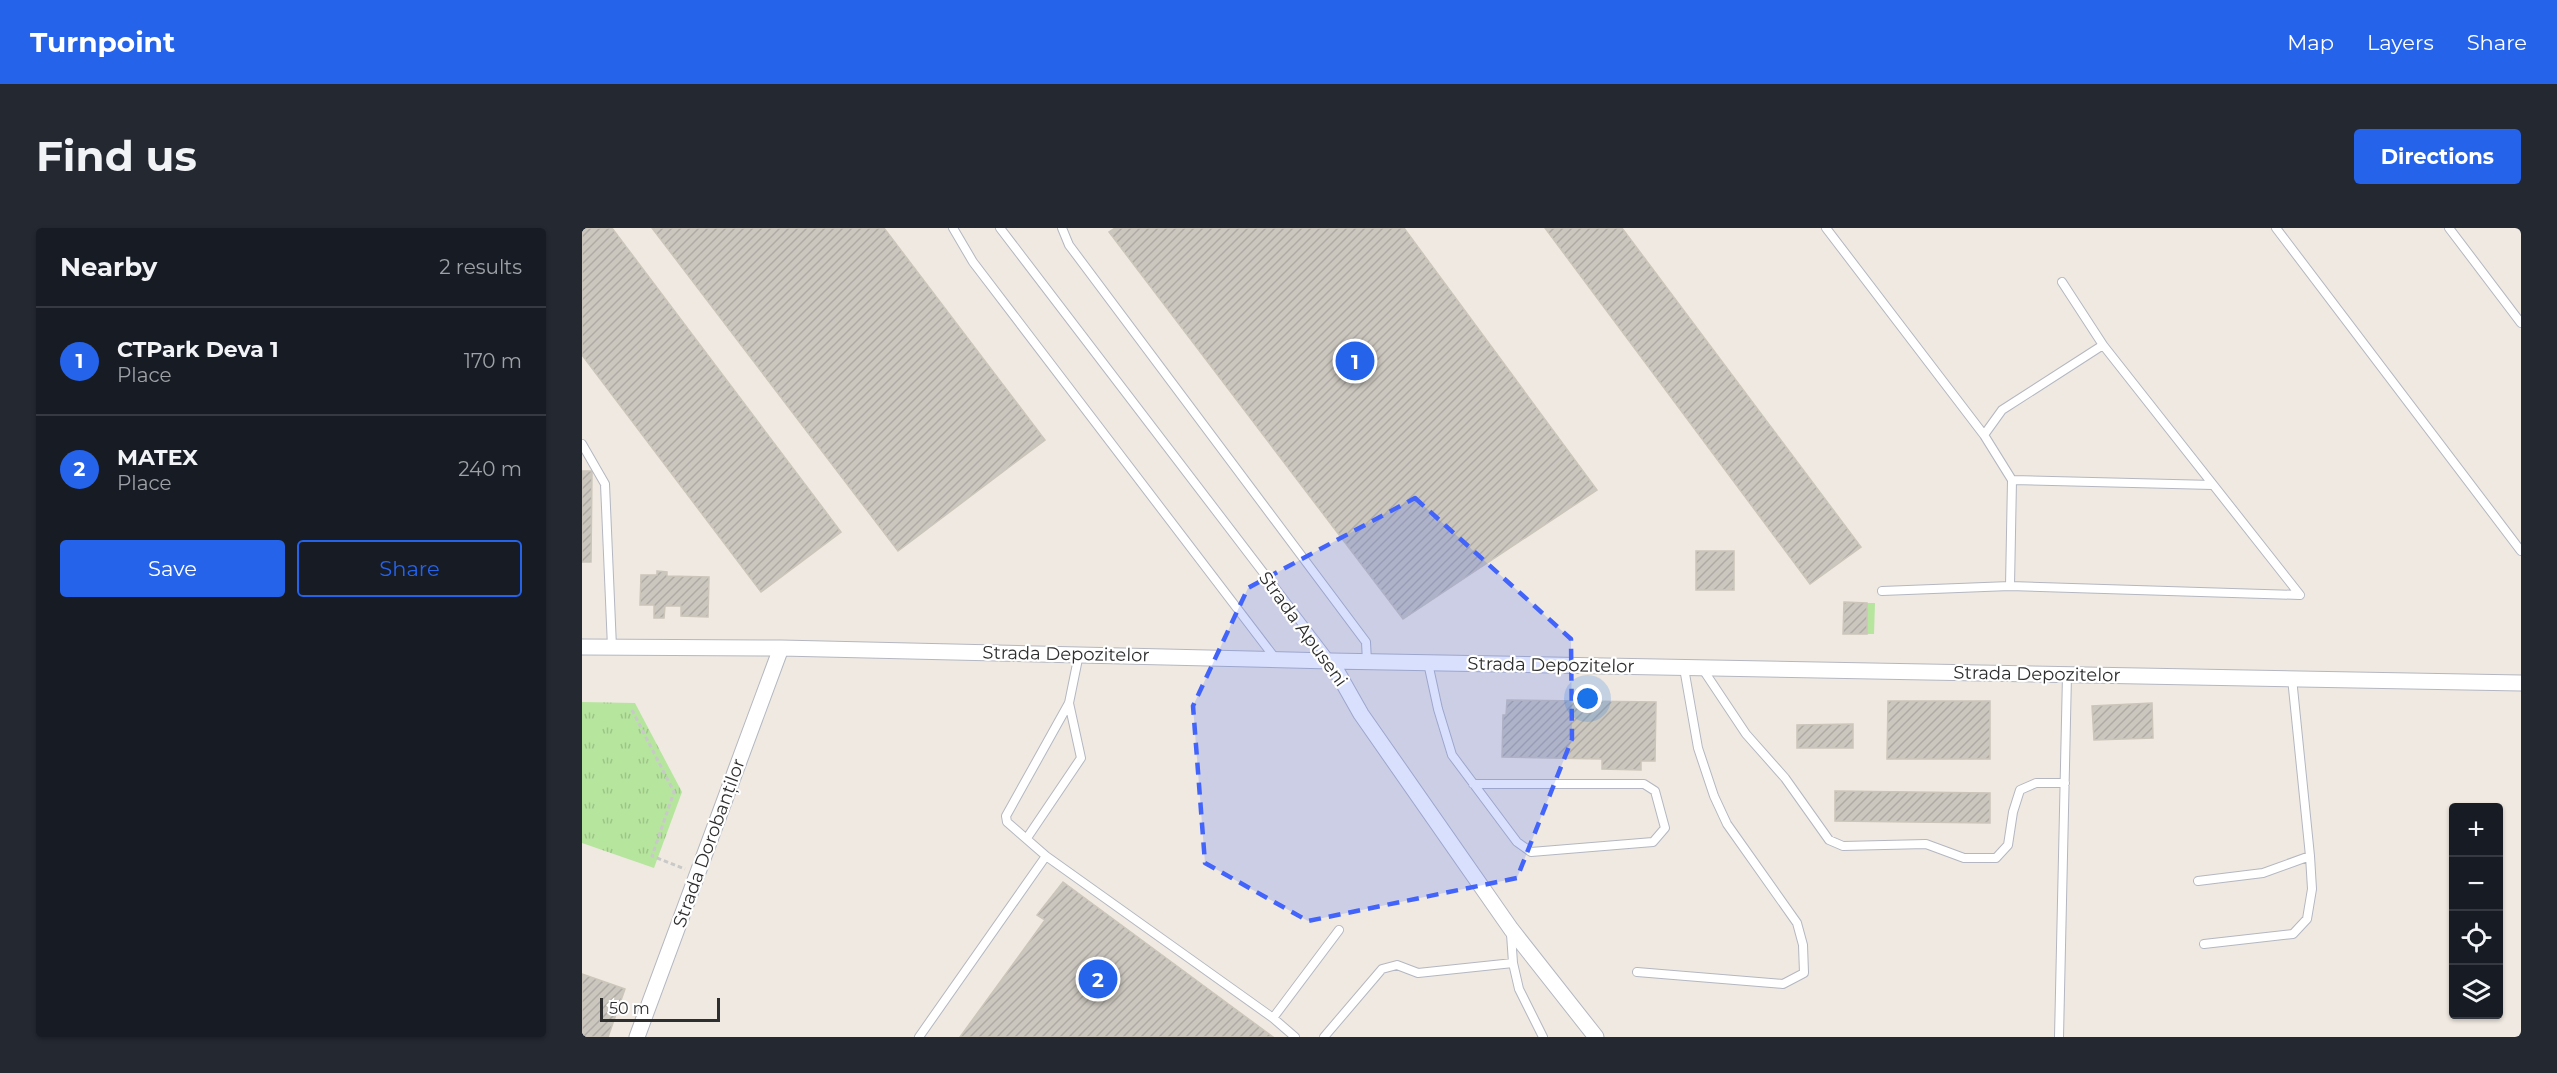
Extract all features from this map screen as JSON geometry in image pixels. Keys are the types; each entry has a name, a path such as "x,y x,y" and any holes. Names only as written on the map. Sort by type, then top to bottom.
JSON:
{"street":[{"name":"Strada Depozitelor","path":"582,647 782,648 1367,662 2521,683"},
{"name":"Strada Dorobanților","path":"637,1037 782,648"},
{"name":"Strada Apuseni","path":"1331,661 1361,714 1511,929 1596,1037"}],"lane":[{"path":"953,228 972,262 1275,659"},
{"name":"Strada Apuseni","path":"1000,228 1331,661"},
{"path":"1062,228 1069,245 1366,642 1367,662"},
{"path":"1826,228 1984,435 2012,480 2010,586"},
{"path":"2276,228 2521,551"},
{"path":"2449,228 2521,323"},
{"path":"1882,591 2010,586 2300,595 2103,345 2062,282"},
{"path":"1984,435 2002,410 2103,345"},
{"path":"582,444 605,484 612,647"},
{"path":"2012,480 2213,485"},
{"path":"1079,654 1069,703 1006,816 1007,822 1046,856 1273,1018 1295,1037"},
{"path":"1428,663 1437,709 1452,755 1473,784 1517,842 1531,852 1653,842 1665,828 1655,791 1644,784 1473,784"},
{"path":"1637,972 1783,984 1804,974 1803,945 1797,923 1727,824 1714,796 1698,748 1684,668"},
{"path":"1702,668 1746,734 1785,778 1829,840 1843,846 1926,844 1964,858 1996,858 2008,845 2013,812 2020,790 2036,783 2065,783"},
{"path":"2059,1037 2067,675"},
{"path":"2204,944 2293,934 2307,918 2312,889 2310,856 2292,678"},
{"path":"1027,838 1081,758 1069,703"},
{"path":"919,1037 1046,856"},
{"path":"2198,881 2263,873 2310,856"},
{"path":"1511,929 1513,963 1519,989 1543,1037"},
{"path":"1273,1018 1339,930"},
{"path":"1324,1037 1382,969 1397,965 1418,973 1513,963"}],"path":[{"path":"632,710 674,792 652,856 697,874"}],"highlighted area":[{"path":"1415,498 1571,639 1572,739 1517,878 1308,921 1205,863 1193,706 1248,588"}],"green space":[{"path":"1867,603 1875,603 1874,634 1867,634"},
{"path":"582,702 635,703 682,792 654,868 582,843"}],"building":[{"path":"582,228 612,228 841,532 761,592 582,355"},
{"path":"652,228 884,228 1045,440 898,551"},
{"path":"1115,228 1404,228 1597,490 1403,619 1109,232"},
{"path":"1545,228 1622,228 1861,547 1810,584"},
{"path":"582,471 592,471 591,562 582,562"},
{"path":"1696,551 1734,551 1734,590 1696,590"},
{"path":"657,571 667,572 667,576 709,577 708,617 681,616 681,606 665,606 664,618 654,618 654,605 640,605 641,575 657,575"},
{"path":"1844,602 1867,603 1867,634 1843,634"},
{"path":"1507,700 1656,702 1655,761 1641,761 1641,770 1602,769 1602,759 1502,757 1503,715 1506,715"},
{"path":"1888,701 1990,701 1990,759 1887,759"},
{"path":"2152,703 2153,738 2094,740 2092,706"},
{"path":"1853,724 1853,748 1797,748 1797,725"},
{"path":"1835,791 1990,793 1990,823 1835,821"},
{"path":"1063,882 1273,1037 960,1037 1045,920 1037,915"},
{"path":"582,974 625,989 608,1037 582,1037"}],"place":[{"name":"CTPark Deva 1","path":"1355,361"},
{"name":"MATEX","path":"1098,979"}]}
